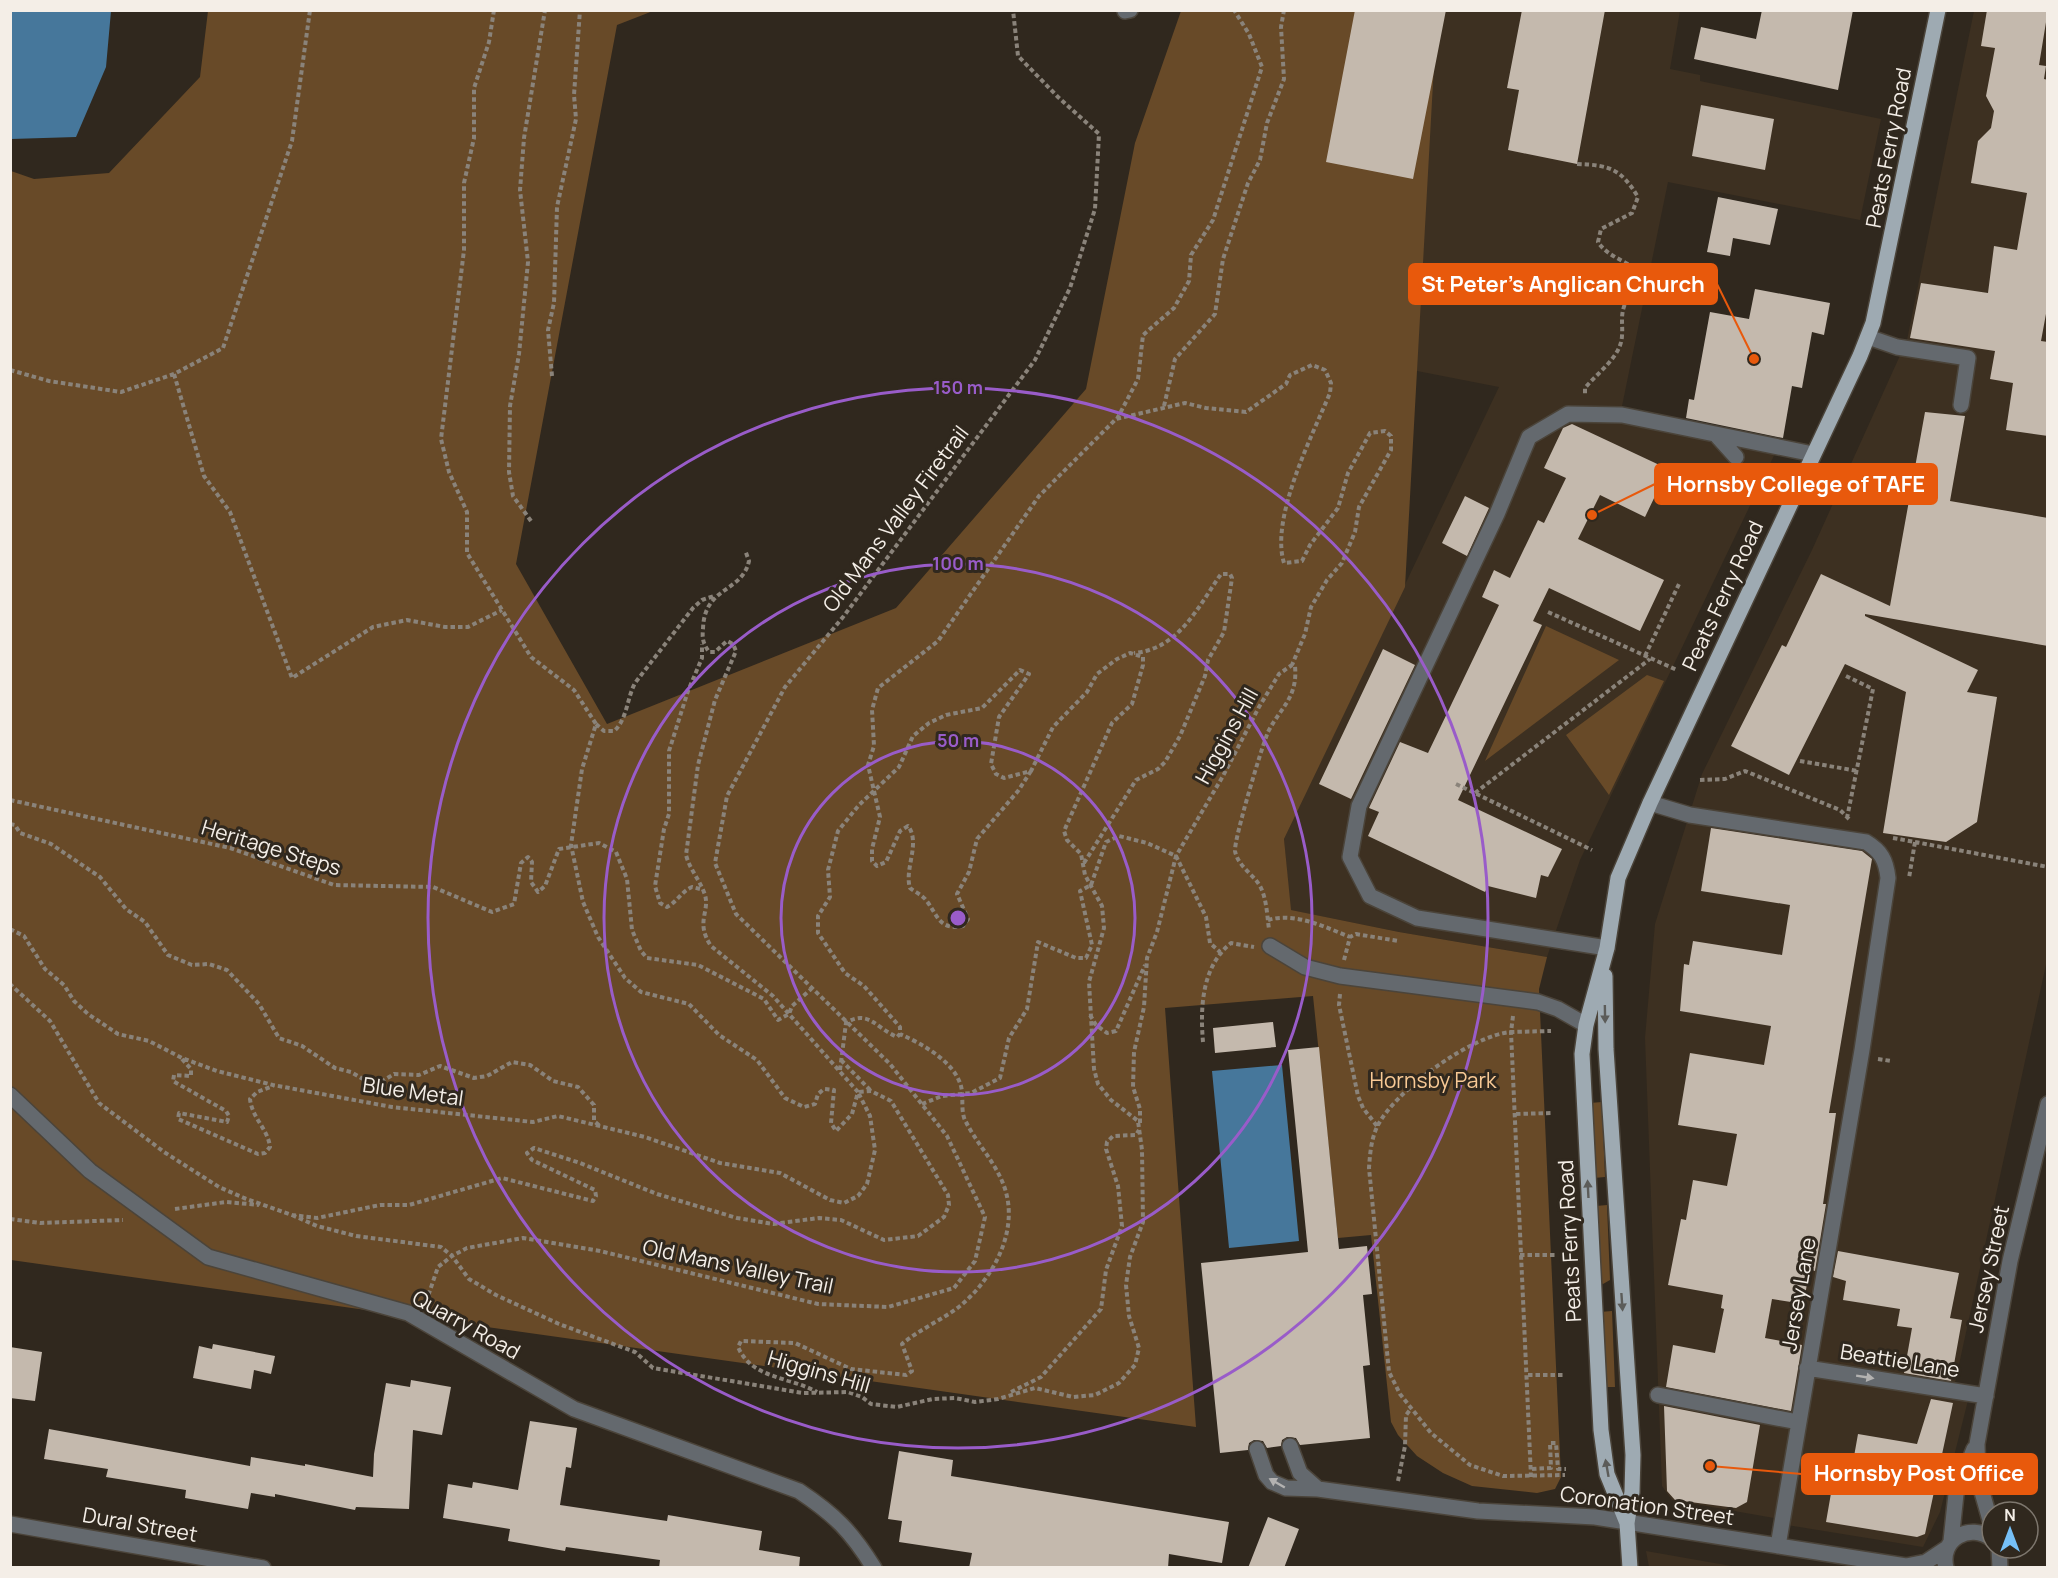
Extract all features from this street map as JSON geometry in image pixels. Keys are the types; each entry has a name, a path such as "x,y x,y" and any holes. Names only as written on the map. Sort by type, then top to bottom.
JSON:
{"main road":[{"name":"Peats Ferry Road","path":"1626,1523 1607,1474 1600,1422 1582,1054 1586,1025 1606,952 1618,878 1650,803 1868,338 1885,278 1938,10"},
{"name":"Peats Ferry Road","path":"1606,952 1606,1061 1633,1455 1632,1492 1626,1523 1630,1568"}],"street":[{"path":"1125,11 1130,10"},
{"path":"1868,338 1897,346 1968,358 1961,405"},
{"path":"1606,952 1417,918 1371,896 1350,857 1359,806 1497,514 1530,437 1569,414 1622,415 1718,437 1813,454"},
{"path":"1718,437 1736,457"},
{"name":"Jersey Lane","path":"1650,803 1690,815 1866,842 1877,849 1886,863 1888,878 1868,1054 1798,1422 1778,1546"},
{"path":"1270,939 1305,967 1340,976 1538,1002 1558,1009 1586,1025"},
{"name":"Quarry Road","path":"10,1095 90,1171 208,1257 408,1313 574,1409 799,1491 830,1511 854,1537 874,1568"},
{"name":"Jersey Street","path":"1984,1500 1978,1478 1977,1444 2010,1261 2048,1104"},
{"name":"Beattie Lane","path":"1808,1368 1986,1396"},
{"path":"1658,1395 1798,1422"},
{"name":"Jersey Street","path":"1946,1568 1958,1486 1977,1444"},
{"path":"1290,1446 1300,1473 1318,1489"},
{"name":"Coronation Street","path":"1257,1449 1262,1467 1272,1482 1290,1489 1318,1489 1478,1511 1580,1515 1903,1566 1926,1562 1964,1533 1980,1532"},
{"name":"Dural Street","path":"10,1524 263,1568"}],"path":[{"path":"10,370 49,381 121,392 174,374 223,348 292,141 310,10"},
{"path":"494,10 489,42 474,88 474,138 464,183 464,250 441,439 449,472 467,512 467,553 531,657 574,690 596,724 604,730 614,731 621,726 628,696 635,683 693,608 702,600 715,596"},
{"path":"531,521 513,496 509,472 510,424 528,262 520,190 524,138 545,10"},
{"path":"552,376 548,330 554,303 557,207 576,119 574,95 580,10"},
{"name":"Old Mans Valley Firetrail","path":"772,951 736,914 716,863 727,796 785,687 843,617 1035,360 1070,288 1095,209 1099,134 1058,98 1018,56 1013,10"},
{"path":"1084,863 1136,780 1158,769 1165,762 1180,736 1205,676 1208,660 1224,632 1232,578 1230,574 1221,574 1199,609 1174,637 1157,648 1130,653 1117,659 1097,674 1087,692 1053,727 1032,771 977,839 969,872 957,894 968,919 963,926 955,928 936,918 926,900 910,888 912,833 908,826 900,831 886,862 877,866 873,861 872,849 880,817 872,792 868,765 874,746 872,711 878,688 938,641 1039,496 1116,419 1138,379 1143,335 1174,308 1189,281 1191,255 1214,220 1262,67 1248,33 1234,10"},
{"path":"1164,406 1175,359 1215,314 1223,259 1248,183 1260,160 1267,123 1284,79 1281,27 1284,10"},
{"path":"1577,164 1597,165 1625,176 1638,197 1632,213 1601,229 1598,242 1604,252 1623,260 1637,270 1636,288 1625,301 1621,320 1623,338 1612,360 1585,388 1585,401 1599,414"},
{"path":"1116,419 1164,406 1185,403 1206,408 1246,412 1286,384 1290,375 1312,365 1325,370 1331,383 1330,393 1288,503 1281,536 1284,563 1302,561 1310,545 1338,508 1348,473 1370,433 1385,431 1391,436 1391,450 1359,507 1355,532 1342,563 1327,580 1311,607 1305,634 1292,665"},
{"path":"174,374 204,476 230,512 292,678 373,627 407,620 445,627 468,627 502,610"},
{"path":"703,892 692,887 667,907 660,903 656,886 664,829 669,814 669,751 688,691 702,658 703,614 715,596 743,574 749,561 745,550"},
{"path":"1645,656 1679,584"},
{"path":"1548,612 1677,670"},
{"path":"702,643 709,652 716,652 727,641 733,644 736,651 716,700 696,777 694,808 686,855 690,869 706,896 704,935 711,946 774,996 858,1092"},
{"path":"998,1399 1041,1377 1101,1310 1106,1270 1122,1226 1118,1186 1106,1149 1107,1142 1113,1136 1136,1135 1140,1129 1138,1121 1131,1113 1110,1100 1098,1084 1091,1047 1090,971 1101,947 1104,928 1102,906 1085,875 1081,854 1067,840 1064,831 1112,723 1132,704 1143,665 1143,657 1130,653"},
{"path":"1475,793 1650,659"},
{"name":"Higgins Hill","path":"846,1023 856,1017 863,1017 891,1034 897,1037 900,1035 937,1056 954,1072 962,1094 965,1121 1003,1181 1008,1203 1007,1238 991,1274 959,1306 902,1344 912,1371 906,1375 850,1369 795,1343 741,1341 738,1347 752,1368 804,1384 817,1392 848,1392 862,1396 871,1404 897,1407 933,1399 955,1398 975,1402 998,1399 1035,1388 1073,1397 1095,1395 1119,1383 1135,1365 1139,1348 1129,1317 1126,1285 1130,1257 1143,1222 1140,1109 1133,1087 1132,1068 1144,1007 1147,958 1157,932 1176,856 1279,674 1292,665 1295,666 1296,673 1291,695 1281,716 1269,732 1237,833 1235,852 1241,864 1261,888 1270,939"},
{"path":"900,1035 900,1027 869,991 850,978 828,950 816,925 818,916 830,897 828,870 838,831 872,792 899,767 913,736 928,723 946,715 982,708 1020,670 1029,674 999,717 990,764 996,774 1004,778 1032,771"},
{"path":"1846,676 1873,689 1848,818"},
{"path":"596,724 582,769 571,845 581,894 598,937 625,978 641,992 689,1004 719,1035 757,1060 785,1098 804,1107 815,1104 818,1094 824,1089 834,1090 831,1123 836,1131 852,1114 858,1092"},
{"path":"1800,762 1858,771"},
{"path":"1700,780 1725,779 1745,771 1840,810 1856,830"},
{"path":"1456,784 1592,850"},
{"name":"Heritage Steps","path":"10,800 230,848 334,885 433,887 492,912 514,904 521,863 528,857 532,862 531,882 538,892 545,886 559,849 571,845"},
{"path":"10,824 15,825 20,833 51,844 100,877 126,909 145,922 168,955 192,965 209,964 227,970 259,1004 279,1038 302,1046 336,1068 351,1072 368,1082 381,1082 394,1074 419,1075 440,1066 474,1078 487,1076 512,1062 530,1065 553,1081 578,1087 594,1105 594,1121 602,1127"},
{"path":"922,1104 942,1096 971,1093 1000,1078 1009,1038 1027,1009 1038,942 1076,958 1086,958 1092,945 1080,891 1091,885 1106,842 1119,836 1147,843 1176,856 1206,917 1210,943 1220,952"},
{"path":"1886,837 2048,867"},
{"path":"1908,885 1915,842"},
{"path":"571,845 599,843 616,852 627,879 634,940 647,958 698,965 764,999 778,1020 789,1014 792,1006 811,989"},
{"path":"1268,920 1296,919 1350,937 1366,934 1398,941"},
{"name":"Blue Metal","path":"10,929 24,936 45,969 64,985 74,1001 88,1014 118,1034 149,1041 182,1058 273,1085 392,1107 533,1122 558,1116 645,1137 720,1163 780,1173 830,1200 844,1203 858,1196 867,1184 875,1145 870,1116 858,1092"},
{"path":"1350,937 1340,976 1339,1005 1358,1096 1363,1108 1377,1126"},
{"path":"1203,1042 1201,1018 1205,987 1220,952 1232,943 1246,947 1270,939"},
{"name":"Old Mans Valley Trail","path":"432,1282 438,1267 452,1257 477,1246 523,1238 600,1251 753,1289 830,1304 888,1307 954,1288 975,1261 985,1217 947,1136 890,1064 772,951"},
{"path":"1090,1015 1096,1025 1107,1033 1116,1031 1147,958"},
{"path":"10,984 50,1021 99,1103 164,1152 219,1187 317,1226 356,1236 441,1247 469,1279 496,1295 559,1324 635,1352 654,1368 803,1393 817,1392"},
{"path":"840,1071 846,1023"},
{"path":"1551,1031 1511,1032 1491,1036 1447,1060 1402,1097 1377,1126 1368,1168 1388,1364 1392,1381 1410,1410 1446,1448 1470,1465 1503,1476 1564,1475"},
{"path":"1511,1032 1532,1476"},
{"path":"1868,1054 1891,1061"},
{"path":"182,1058 191,1069 191,1076 186,1077 179,1073 174,1075 173,1081 226,1111 229,1116 227,1122 179,1113 178,1119 258,1154 265,1153 270,1148 269,1138 251,1111 250,1099 257,1092 273,1085"},
{"path":"292,1215 317,1218 380,1206 409,1206 502,1178 592,1201 596,1196 595,1190 532,1160 527,1153 534,1148 599,1170 657,1194 737,1218 773,1224 819,1218 841,1220 884,1240 918,1236 944,1217 949,1205 948,1195 891,1101 871,1091 841,1060"},
{"path":"858,1092 871,1091"},
{"path":"1516,1114 1552,1113"},
{"path":"10,1218 40,1223 118,1221 148,1213 226,1202 267,1206"},
{"path":"1520,1255 1557,1254"},
{"path":"1528,1375 1563,1375"},
{"path":"1398,1479 1405,1446 1406,1415 1410,1410"},
{"path":"1532,1469 1551,1467 1550,1443 1556,1443 1558,1469 1566,1469"}],"shaded area":[{"path":"1206,11 1680,11 1670,69 1700,75 1700,81 1881,119 1860,220 1668,182 1621,411 1780,443 1580,860 1547,957 1399,932 1290,910 1284,839 1499,387 1151,319"},
{"path":"1974,11 2047,11 2047,960 1955,1383 1804,1362 1774,1518 1672,1500 1662,1486 1645,1038 1655,924 1702,774 1812,550 1907,340"},
{"path":"1813,1375 1968,1400 1940,1512 1923,1547 1787,1525"},
{"path":"1646,1551 1737,1567 1649,1567"}],"green space":[{"name":"Hornsby Park","path":"208,11 653,11 617,25 516,564 607,724 896,608 1086,389 1135,143 1181,11 1437,11 1405,587 1284,839 1291,910 1399,932 1547,957 1539,989 1561,1477 1555,1489 1537,1493 1472,1486 1443,1473 1417,1456 1398,1435 1391,1422 1371,1235 1338,1238 1313,996 1165,1008 1196,1427 11,1260 11,171 34,179 109,173 200,77"},
{"path":"1546,626 1619,660 1485,761"},
{"path":"1647,675 1664,681 1609,795 1566,735"},
{"path":"1602,1102 1605,1177 1594,1178 1590,1103"},
{"path":"1607,1205 1610,1280 1603,1284 1600,1282 1596,1206"},
{"path":"1612,1311 1615,1387 1603,1387 1600,1312"}],"water":[{"path":"10,11 111,11 106,67 76,137 11,139"},
{"path":"1282,1065 1299,1241 1229,1248 1212,1071"}],"building":[{"path":"1355,10 1446,10 1413,179 1326,162"},
{"path":"1522,10 1605,10 1577,164 1508,150 1519,90 1507,88"},
{"path":"1762,10 1853,10 1838,90 1694,59 1701,27 1756,39"},
{"path":"1987,10 2048,10 2039,65 2046,66 2044,79 2048,80 2048,303 2041,341 2048,342 2048,436 2006,430 2013,383 1990,379 1995,351 1910,338 1921,283 1988,293 1994,246 2017,250 2027,193 1971,183 1978,141 1991,128 1994,111 1986,96 1995,48 1981,46"},
{"path":"1701,105 1774,119 1765,170 1692,156"},
{"path":"1718,197 1778,209 1770,245 1733,238 1730,256 1707,252"},
{"path":"1755,289 1830,303 1824,335 1812,332 1802,388 1792,386 1783,438 1686,418 1689,399 1694,400 1710,312 1749,319"},
{"path":"1925,412 1965,416 1950,501 2048,518 2048,646 1865,614 1978,670 1967,692 1997,697 1977,822 1946,842 1883,833 1906,692 1845,664 1789,775 1731,746 1782,645 1786,647 1821,574 1890,606"},
{"path":"1572,424 1668,469 1645,517 1600,495 1578,539 1664,580 1640,631 1549,588 1533,621 1542,625 1458,800 1562,849 1548,877 1541,875 1536,898 1488,886 1485,892 1368,836 1379,812 1369,808 1400,742 1428,753 1499,605 1482,597 1494,570 1510,578 1538,520 1544,523 1566,478 1544,468 1563,428"},
{"path":"1465,496 1489,508 1467,556 1442,543"},
{"path":"1383,649 1415,665 1351,799 1319,784"},
{"path":"1711,828 1862,851 1872,859 1829,1113 1836,1113 1823,1204 1826,1204 1815,1271 1809,1269 1804,1304 1772,1299 1765,1338 1802,1345 1791,1411 1666,1387 1673,1345 1715,1353 1724,1309 1721,1308 1723,1295 1668,1285 1681,1219 1686,1220 1693,1180 1727,1186 1737,1134 1678,1125 1690,1053 1764,1065 1771,1026 1680,1011 1684,964 1689,965 1693,941 1782,955 1790,905 1701,891"},
{"path":"1273,1022 1276,1047 1215,1053 1213,1028"},
{"path":"1319,1047 1339,1249 1367,1246 1372,1294 1363,1295 1370,1365 1363,1366 1370,1438 1300,1445 1296,1438 1287,1437 1282,1440 1281,1446 1267,1448 1263,1441 1254,1440 1249,1443 1248,1450 1220,1453 1201,1263 1308,1252 1288,1050"},
{"path":"1838,1251 1959,1273 1950,1318 1962,1320 1951,1381 1904,1373 1912,1328 1897,1326 1900,1309 1843,1300 1846,1281 1833,1277"},
{"path":"213,1344 275,1356 271,1374 254,1370 251,1389 193,1378 199,1346 212,1349"},
{"path":"10,1347 42,1352 35,1401 10,1398"},
{"path":"411,1380 451,1387 442,1435 413,1430 409,1509 356,1507 355,1510 275,1494 275,1497 251,1493 248,1509 185,1498 186,1490 106,1477 108,1469 44,1459 49,1429 250,1466 251,1457 305,1466 305,1464 373,1477 374,1454 386,1383 410,1387"},
{"path":"1931,1399 1953,1403 1925,1534 1917,1537 1826,1522 1834,1476 1850,1479 1858,1434 1917,1444"},
{"path":"1664,1406 1760,1425 1747,1502 1736,1508 1675,1500 1667,1491"},
{"path":"530,1421 577,1428 571,1468 566,1467 560,1505 667,1521 668,1515 762,1531 759,1550 800,1557 799,1568 659,1568 660,1560 566,1547 565,1551 508,1541 510,1529 443,1518 448,1484 472,1488 473,1482 518,1490"},
{"path":"899,1451 953,1460 951,1476 1229,1522 1222,1563 1169,1554 1168,1568 969,1568 972,1553 899,1542 902,1521 888,1519"},
{"path":"1268,1517 1299,1529 1284,1568 1248,1568"}],"place":[{"name":"St Peter's Anglican Church","path":"1754,359"},
{"name":"Hornsby College of TAFE","path":"1592,515"},
{"name":"Hornsby Post Office","path":"1710,1466"}]}
